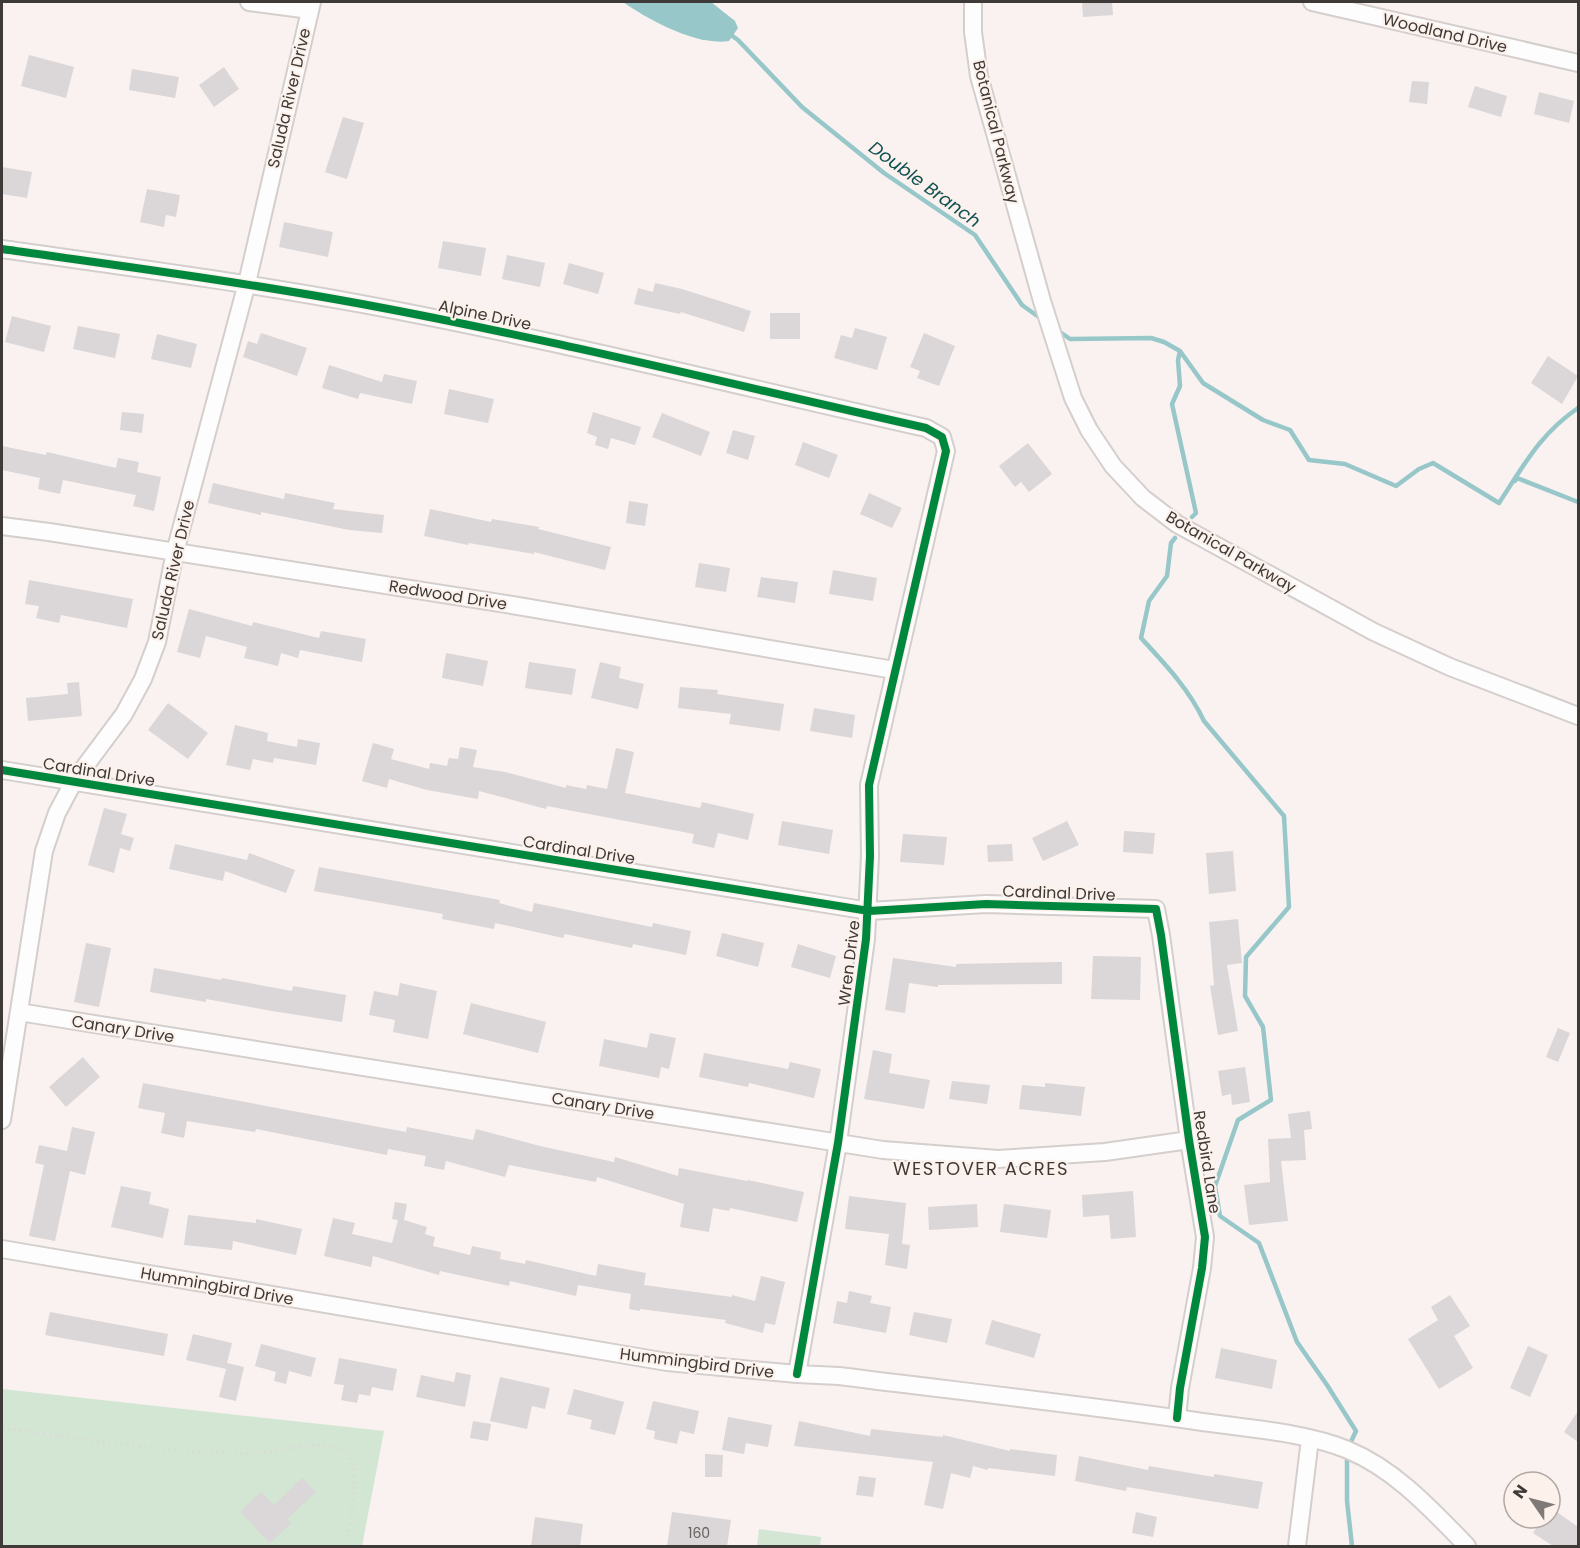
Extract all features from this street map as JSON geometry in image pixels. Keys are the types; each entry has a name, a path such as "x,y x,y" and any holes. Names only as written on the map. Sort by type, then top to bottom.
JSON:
{"street":[{"path":"249,2 311,6"},
{"name":"Botanical Parkway","path":"973,2 973,32 979,76 1042,302 1073,398 1103,452 1130,486 1170,519 1212,544 1410,650 1578,716"},
{"name":"Woodland Drive","path":"1312,2 1578,63"},
{"name":"Saluda River Drive","path":"2,1120 44,851 57,813 74,781 124,714 143,679 157,642 175,552 247,284 311,6"},
{"name":"Alpine Drive","path":"2,249 247,284 480,327 926,428 942,437 946,452"},
{"name":"Wren Drive","path":"797,1374 838,1143 869,911 869,785 946,452"},
{"name":"Redwood Drive","path":"2,526 50,531 512,605 894,670"},
{"name":"Cardinal Drive","path":"2,770 869,911 986,904 1156,909"},
{"name":"Redbird Lane","path":"1156,909 1205,1238 1203,1268 1180,1388 1177,1418"},
{"name":"Canary Drive","path":"19,1012 883,1150 998,1159 1105,1152 1189,1140"},
{"name":"Hummingbird Drive","path":"2,1250 667,1362 850,1378 1177,1418 1310,1439 1349,1451 1386,1472 1419,1497 1467,1546"},
{"path":"1298,1546 1310,1439"}],"path":[{"path":"2,1428 212,1453 260,1453 306,1446 336,1447 349,1456 355,1474 346,1546"}],"green space":[{"path":"2,1389 384,1431 362,1546 2,1546"},
{"path":"759,1529 821,1537 820,1546 757,1546"}],"water":[{"path":"623,2 711,2 735,21 738,28 729,41 702,40 659,24"}],"building":[{"path":"1082,2 1112,2 1113,15 1083,17"},
{"path":"29,55 74,67 66,98 21,86"},
{"path":"224,67 239,89 214,107 199,85"},
{"path":"132,69 179,77 175,98 129,90"},
{"path":"1412,81 1429,82 1427,104 1409,102"},
{"path":"1475,86 1507,96 1501,117 1468,107"},
{"path":"1539,92 1574,101 1569,123 1534,114"},
{"path":"343,117 364,123 347,179 325,172"},
{"path":"2,167 32,172 27,198 2,194"},
{"path":"147,189 180,195 176,217 166,215 164,227 140,222"},
{"path":"284,222 333,232 328,257 279,247"},
{"path":"443,241 486,248 481,276 438,268"},
{"path":"507,255 545,263 540,287 502,279"},
{"path":"569,263 604,273 598,294 563,284"},
{"path":"655,283 751,311 744,332 681,312 680,314 634,304 638,288 653,292"},
{"path":"770,313 800,313 800,339 770,339"},
{"path":"12,316 51,326 44,352 5,342"},
{"path":"78,326 120,334 115,358 73,349"},
{"path":"855,328 887,337 877,370 834,358 841,335 852,338"},
{"path":"261,333 307,348 297,376 243,357 248,341 257,344"},
{"path":"924,333 955,346 939,386 917,378 920,371 910,367"},
{"path":"157,334 197,344 191,368 151,359"},
{"path":"1548,356 1578,376 1562,404 1531,383"},
{"path":"329,365 382,382 384,374 417,381 412,404 360,393 358,399 322,388"},
{"path":"449,389 494,399 488,423 444,414"},
{"path":"122,412 144,414 142,433 120,430"},
{"path":"593,412 641,427 635,445 611,438 608,449 595,445 597,437 587,433"},
{"path":"662,413 710,432 701,456 652,437"},
{"path":"733,430 755,436 748,460 726,453"},
{"path":"803,442 838,455 829,478 795,465"},
{"path":"1028,443 1052,474 1029,492 1021,482 1015,487 999,466"},
{"path":"2,446 46,455 47,452 116,468 118,458 139,462 137,472 161,477 154,511 133,506 136,495 63,480 60,494 38,489 40,478 2,470"},
{"path":"213,483 284,499 285,493 335,503 333,509 384,515 382,533 349,530 261,512 261,515 208,503"},
{"path":"869,493 902,508 892,528 860,514"},
{"path":"629,501 648,504 645,526 626,523"},
{"path":"430,509 491,522 492,519 539,527 538,529 611,547 605,570 534,552 534,554 469,543 468,545 424,536"},
{"path":"699,563 730,568 726,592 695,587"},
{"path":"833,570 877,578 873,601 829,594"},
{"path":"761,577 798,582 795,603 757,597"},
{"path":"29,580 133,599 127,628 61,615 59,623 36,618 39,606 25,604"},
{"path":"189,609 252,626 253,622 319,638 321,631 366,639 362,662 300,650 298,658 281,653 278,666 244,658 247,647 206,636 200,658 177,652"},
{"path":"446,653 488,661 483,686 442,678"},
{"path":"529,662 576,669 572,695 525,688"},
{"path":"600,662 621,667 619,678 644,684 638,709 591,698"},
{"path":"79,682 82,716 28,721 26,698 68,694 67,683"},
{"path":"680,687 718,690 717,694 784,704 780,731 729,724 731,714 678,708"},
{"path":"168,703 208,733 188,759 148,730"},
{"path":"814,708 855,715 852,738 810,731"},
{"path":"235,725 268,733 267,741 297,747 298,739 320,743 316,765 274,758 273,763 253,759 250,770 226,765"},
{"path":"373,743 394,749 391,759 429,769 430,763 447,766 449,758 458,759 460,747 477,750 473,767 505,772 566,788 566,785 586,789 587,785 607,789 616,748 634,752 625,793 700,808 702,802 754,814 748,840 718,833 714,848 692,843 694,834 547,806 546,809 479,791 478,799 427,790 389,779 387,788 362,781"},
{"path":"104,808 127,814 121,834 134,838 130,851 120,848 114,873 88,865"},
{"path":"782,821 833,830 829,854 778,845"},
{"path":"1067,821 1079,845 1043,861 1032,838"},
{"path":"1124,831 1155,833 1153,854 1123,852"},
{"path":"903,834 947,837 944,865 900,862"},
{"path":"175,844 247,860 249,853 295,870 286,893 225,871 223,881 169,869"},
{"path":"1012,844 1013,861 988,862 987,845"},
{"path":"1233,851 1236,891 1209,894 1206,853"},
{"path":"319,867 500,900 499,903 532,912 534,903 652,927 653,923 691,931 686,955 633,944 632,948 565,934 563,938 495,923 494,929 442,919 443,914 314,891"},
{"path":"1238,919 1242,963 1227,965 1238,1031 1218,1035 1210,986 1214,985 1209,922"},
{"path":"722,933 764,943 758,967 716,956"},
{"path":"86,943 111,948 99,1007 74,1002"},
{"path":"798,944 836,956 830,978 791,967"},
{"path":"1093,956 1141,957 1140,1000 1091,999"},
{"path":"893,958 956,967 956,964 1062,962 1062,984 938,985 938,987 909,983 905,1013 885,1010"},
{"path":"154,968 292,991 293,986 346,995 342,1022 150,992"},
{"path":"400,983 437,991 428,1039 393,1032 395,1020 369,1015 374,991 398,996"},
{"path":"471,1003 546,1022 538,1053 463,1034"},
{"path":"1558,1028 1570,1033 1558,1062 1546,1057"},
{"path":"650,1033 676,1038 669,1069 661,1067 659,1078 599,1066 604,1039 647,1048"},
{"path":"873,1050 892,1054 889,1073 930,1080 924,1109 864,1099"},
{"path":"704,1053 788,1069 790,1062 821,1069 814,1098 749,1083 748,1087 699,1077"},
{"path":"83,1057 100,1077 66,1107 49,1087"},
{"path":"1245,1067 1250,1102 1232,1105 1231,1094 1222,1096 1218,1071"},
{"path":"952,1081 990,1085 987,1104 949,1099"},
{"path":"143,1083 406,1132 407,1127 473,1140 476,1129 614,1162 615,1157 678,1176 679,1168 804,1192 797,1222 730,1208 729,1211 713,1208 709,1232 680,1227 684,1204 597,1177 596,1182 509,1165 505,1177 446,1161 444,1170 424,1166 426,1156 388,1149 387,1155 256,1129 255,1132 187,1121 184,1138 161,1133 165,1113 138,1108"},
{"path":"1045,1083 1085,1087 1081,1116 1019,1109 1022,1085 1045,1087"},
{"path":"1310,1111 1312,1129 1304,1130 1306,1160 1281,1161 1288,1221 1249,1225 1244,1185 1270,1182 1268,1139 1291,1138 1288,1114"},
{"path":"72,1127 95,1132 85,1175 70,1171 55,1241 29,1236 44,1165 35,1163 39,1145 67,1151"},
{"path":"121,1186 151,1192 149,1204 169,1209 163,1238 111,1227"},
{"path":"1133,1191 1136,1237 1111,1239 1109,1215 1083,1217 1082,1195"},
{"path":"849,1196 906,1203 902,1244 910,1245 907,1269 885,1265 889,1234 845,1229"},
{"path":"395,1202 407,1204 404,1220 427,1227 425,1234 435,1237 433,1246 470,1255 472,1246 501,1252 500,1259 525,1264 526,1260 596,1276 598,1264 646,1273 644,1285 732,1297 732,1295 755,1301 761,1276 785,1282 775,1325 765,1323 763,1333 725,1323 726,1320 629,1309 631,1294 578,1285 576,1296 510,1281 509,1286 440,1271 439,1275 373,1256 371,1267 324,1256 333,1218 355,1223 352,1234 392,1243 398,1220 392,1219"},
{"path":"977,1204 978,1227 929,1230 928,1207"},
{"path":"1004,1204 1051,1210 1047,1238 1000,1232"},
{"path":"188,1215 256,1223 256,1219 302,1229 296,1255 233,1241 232,1250 184,1245"},
{"path":"849,1291 872,1296 870,1303 891,1307 886,1333 833,1323 837,1301 847,1303"},
{"path":"1450,1295 1470,1326 1454,1336 1473,1368 1439,1389 1408,1339 1438,1320 1431,1307"},
{"path":"50,1312 168,1334 164,1356 45,1335"},
{"path":"914,1312 952,1319 947,1343 909,1335"},
{"path":"992,1320 1041,1334 1034,1358 985,1344"},
{"path":"193,1334 232,1343 227,1363 244,1367 236,1401 219,1397 226,1369 186,1360"},
{"path":"261,1344 316,1358 311,1377 289,1371 286,1384 274,1381 276,1372 255,1366"},
{"path":"1528,1346 1548,1355 1530,1397 1510,1388"},
{"path":"1221,1348 1277,1360 1272,1389 1215,1378"},
{"path":"339,1358 397,1369 393,1391 372,1387 370,1396 359,1394 357,1403 341,1400 344,1385 334,1384"},
{"path":"456,1372 471,1375 465,1407 416,1397 421,1375 454,1382"},
{"path":"500,1377 550,1388 545,1409 532,1406 527,1429 490,1421"},
{"path":"574,1389 624,1402 615,1435 590,1429 592,1420 567,1414"},
{"path":"653,1401 699,1411 694,1434 680,1431 677,1444 654,1439 655,1431 646,1429"},
{"path":"1578,1411 1578,1442 1564,1432"},
{"path":"728,1417 772,1425 768,1447 746,1443 744,1454 722,1450"},
{"path":"473,1421 491,1424 488,1441 470,1438"},
{"path":"799,1421 870,1436 871,1429 943,1437 943,1435 1010,1451 1010,1449 1057,1455 1055,1476 988,1468 988,1470 973,1466 970,1478 951,1473 943,1509 924,1505 933,1462 794,1446"},
{"path":"705,1454 723,1455 722,1477 705,1477"},
{"path":"1079,1456 1148,1470 1149,1466 1214,1477 1214,1474 1263,1482 1258,1509 1127,1487 1126,1491 1075,1481"},
{"path":"859,1476 876,1478 873,1497 856,1495"},
{"path":"302,1478 316,1492 287,1519 291,1523 270,1543 240,1512 261,1492 274,1505"},
{"path":"672,1512 731,1520 727,1546 667,1546"},
{"path":"1136,1512 1157,1517 1153,1537 1132,1533"},
{"path":"1562,1516 1578,1527 1578,1546 1553,1546 1533,1533 1535,1530 1562,1530"},
{"path":"535,1517 583,1524 580,1546 531,1546"}],"waterway":[{"name":"Double Branch","path":"731,35 802,107 884,173 975,235 1022,305 1043,320"},
{"name":"Double Branch","path":"1057,330 1070,339 1151,338 1164,342 1180,351 1203,383 1263,420 1290,430 1309,460 1345,464 1396,486 1419,469 1433,463 1499,503"},
{"path":"1180,351 1178,360 1180,386 1172,404 1196,513 1192,517"},
{"path":"1499,503 1543,439 1578,408"},
{"name":"Double Branch","path":"1515,481 1517,478 1578,502"},
{"path":"1175,538 1171,543 1167,576 1149,601 1141,638 1168,667 1204,721 1284,816 1289,907 1246,957 1245,996 1263,1027 1271,1100 1238,1120 1215,1186 1220,1216 1259,1243 1297,1342 1356,1431 1349,1446"},
{"path":"1347,1460 1347,1501 1352,1546"}],"cycle path":[{"path":"2,249 272,289 433,318 926,428 942,437 946,451 869,785 870,856 866,939 838,1143 797,1374"},
{"path":"2,770 869,911 986,904 1156,909 1205,1237 1177,1418"}],"district":[{"name":"WESTOVER ACRES","path":"981,1168"}]}
